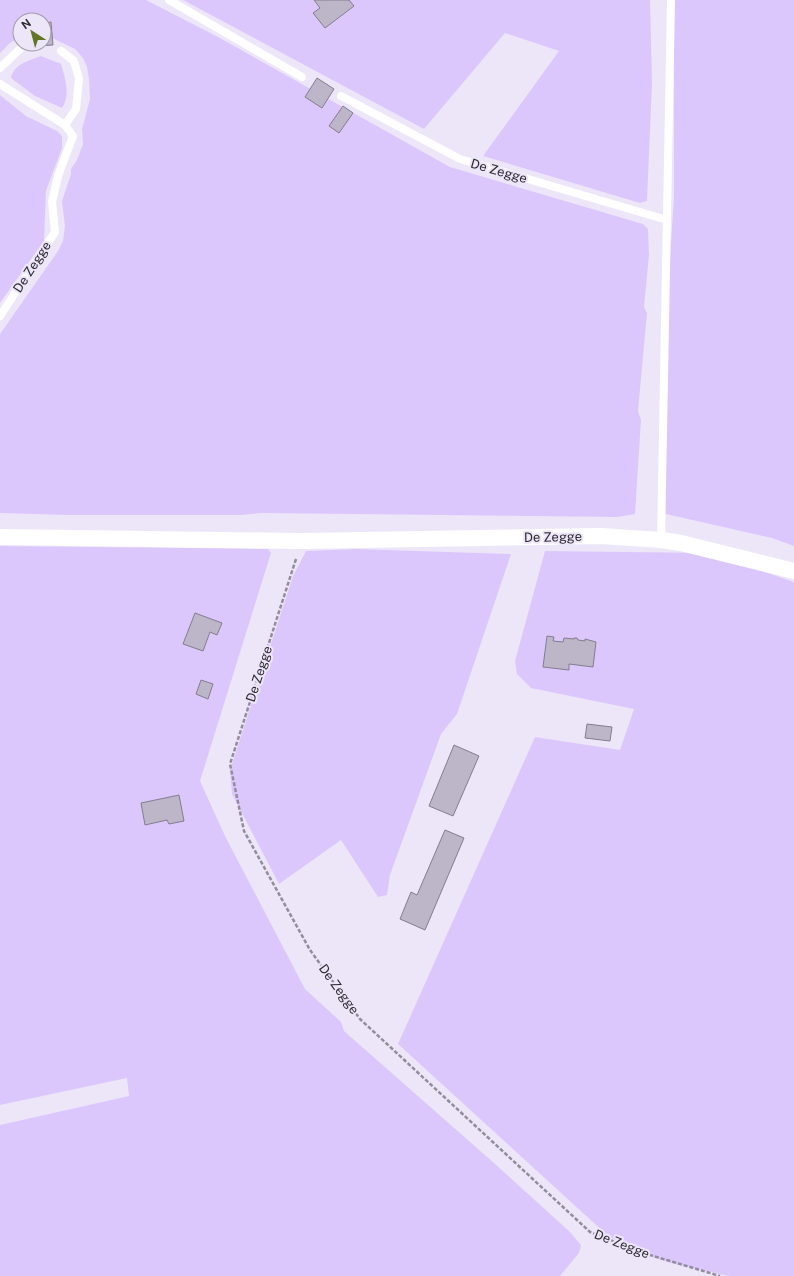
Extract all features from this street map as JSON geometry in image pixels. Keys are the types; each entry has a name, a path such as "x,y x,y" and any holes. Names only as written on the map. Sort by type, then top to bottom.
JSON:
{"street":[{"name":"De Zegge","path":"0,536 301,541 601,536 661,540 681,543 794,571"}],"lane":[{"path":"169,0 302,77"},
{"path":"661,540 671,0"},
{"path":"0,84 66,125 76,109 80,79 74,61 61,51"},
{"path":"0,68 17,52"},
{"name":"De Zegge","path":"341,96 460,159 666,220"},
{"name":"De Zegge","path":"0,316 55,232 52,202 58,176 73,136 66,125"}],"path":[{"name":"De Zegge","path":"301,541 230,764 244,830 310,950 360,1018 590,1232 640,1252 720,1276"}],"shaded area":[{"path":"0,0 146,0 218,37 450,167 643,224 648,229 649,255 644,307 647,313 638,411 641,420 635,514 617,517 260,513 242,515 67,515 0,513 0,334 58,251 63,241 65,226 62,201 71,174 71,169 77,160 83,144 82,129 90,99 87,67 83,58 75,49 52,38 52,12 12,12 12,42 0,53"},
{"path":"183,0 650,0 652,83 647,201 640,203 483,156 559,51 505,33 424,129"},
{"path":"673,0 794,0 794,546 772,538 666,514 659,506 660,411 674,197"},
{"path":"41,56 61,64 67,92 65,103 62,108 35,96 11,78 18,66"},
{"path":"0,95 26,116 57,131 62,136 62,148 46,191 44,241 0,303"},
{"path":"0,546 268,549 271,553 200,781 226,838 305,989 341,1022 344,1031 569,1231 581,1245 579,1253 560,1276 0,1276 0,1125 129,1096 127,1078 0,1105"},
{"path":"355,549 511,554 457,714 441,734 390,875 387,895 378,897 341,840 279,884 232,794 230,770 293,576 306,551"},
{"path":"545,551 709,553 794,582 794,1276 729,1276 671,1263 628,1249 606,1234 398,1044 535,737 620,750 634,709 531,688 517,674 515,661"}],"building":[{"path":"314,0 349,0 354,6 325,28 313,13 320,8"},
{"path":"317,78 334,89 322,108 305,97"},
{"path":"343,106 353,113 339,133 329,126"},
{"path":"195,613 222,623 217,635 210,632 203,651 183,644"},
{"path":"547,636 554,637 553,641 563,642 564,638 577,638 578,640 585,641 585,639 596,642 593,667 569,664 569,670 543,667"},
{"path":"201,680 213,684 208,699 196,694"},
{"path":"587,724 612,727 610,741 585,738"},
{"path":"454,745 479,756 453,816 429,806"},
{"path":"179,795 184,821 169,824 167,820 145,825 141,803"},
{"path":"445,830 464,838 425,930 400,919 411,892 417,895"}]}
